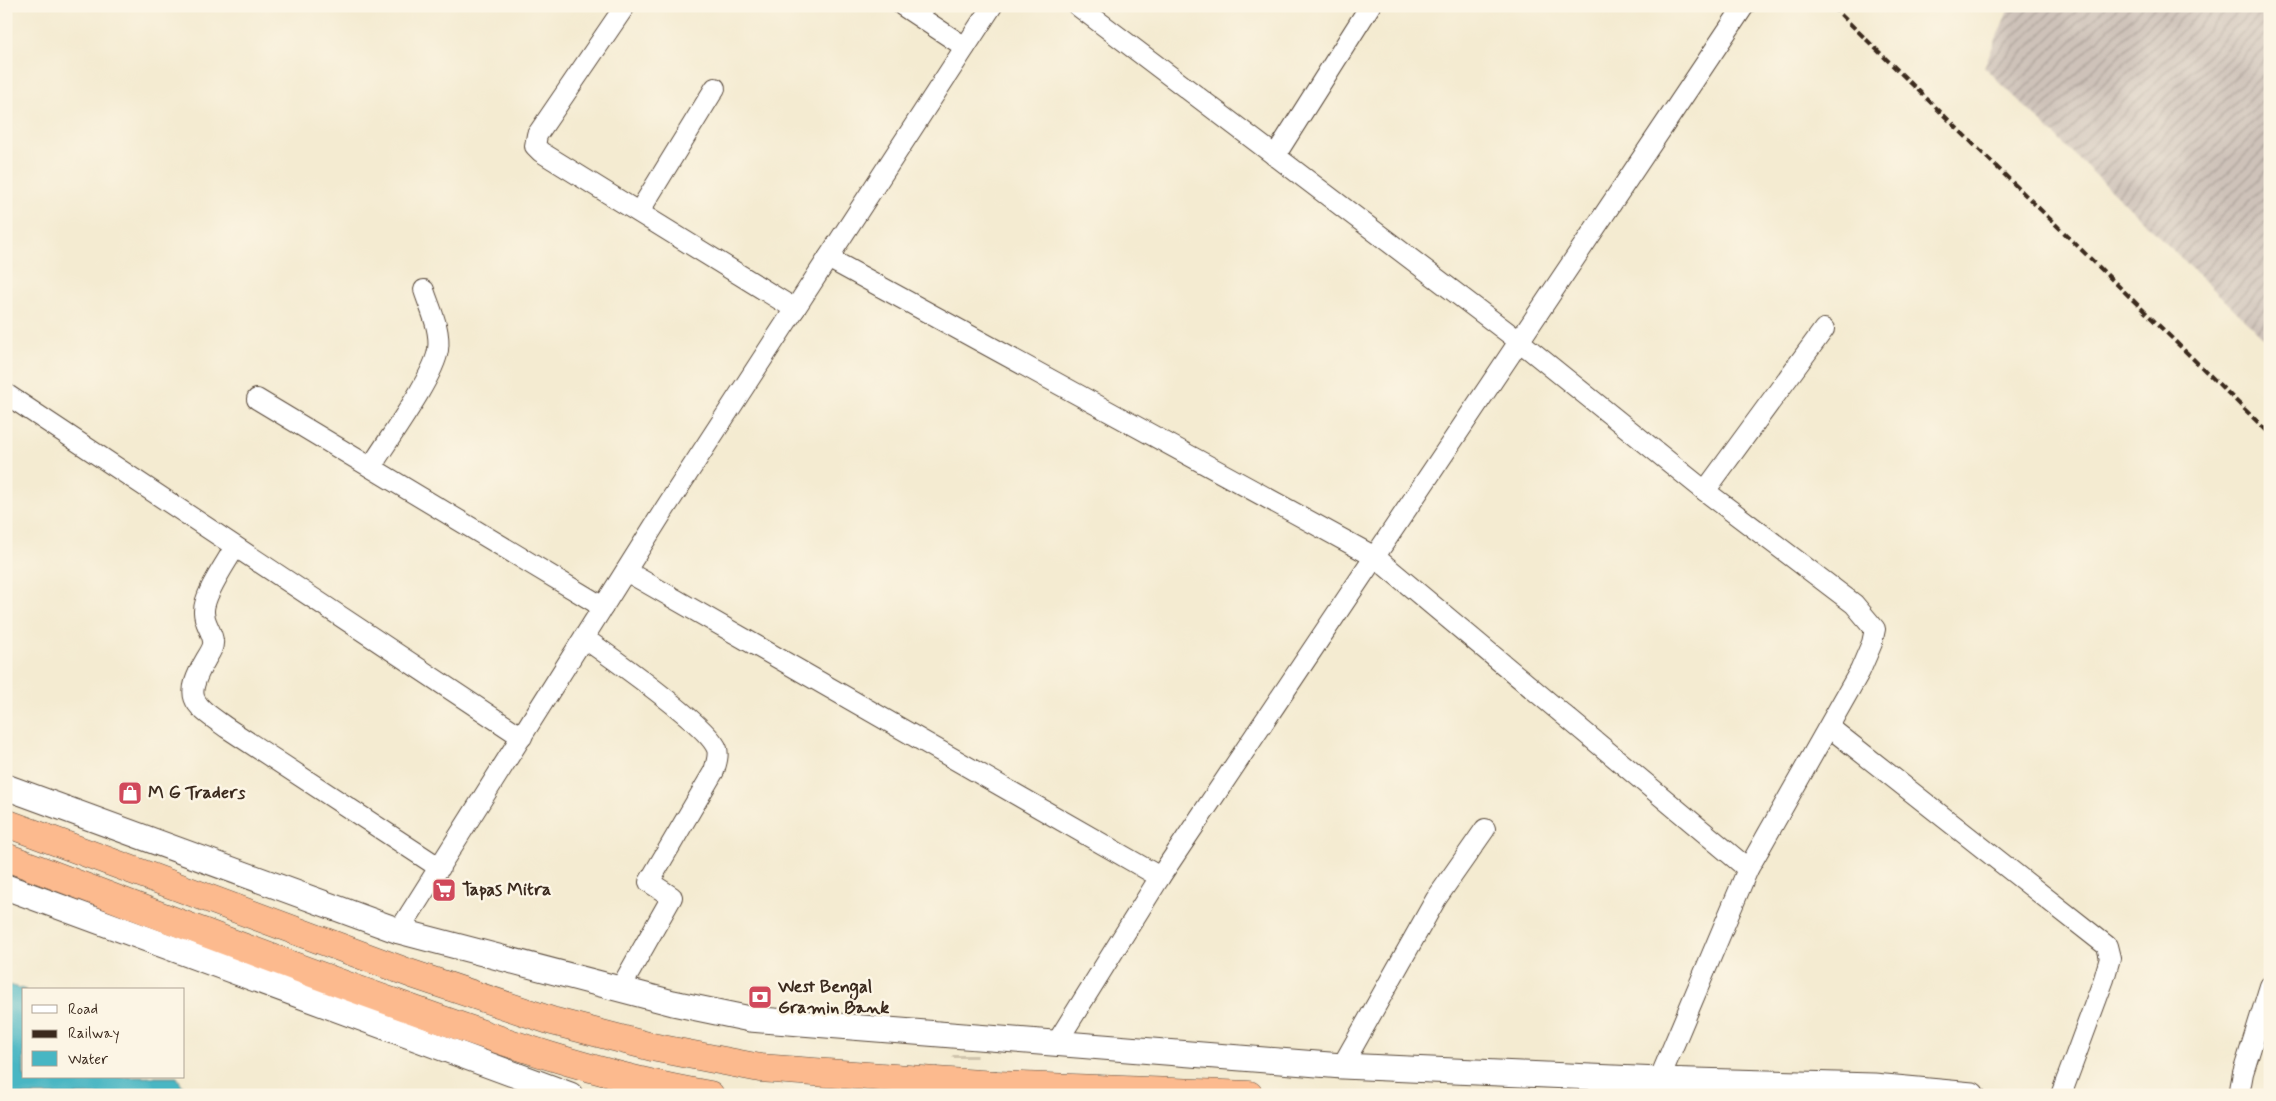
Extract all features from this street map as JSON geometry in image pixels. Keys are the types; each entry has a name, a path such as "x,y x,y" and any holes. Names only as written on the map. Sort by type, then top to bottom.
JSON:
{"highway":[{"path":"6,823 412,974 552,1021 652,1047 760,1068 935,1082 1249,1095"},
{"path":"6,858 484,1036 604,1071 679,1090 710,1095"}],"street":[{"path":"625,6 537,135 535,142 541,152 795,309"},
{"path":"903,6 965,47"},
{"path":"399,931 626,571 992,6"},
{"path":"1078,6 1519,340 1705,491 1854,604 1875,629 1872,643 1829,727 1748,869 1659,1080"},
{"path":"1275,156 1370,6"},
{"path":"1057,1042 1160,877 1744,6"},
{"path":"639,212 716,88"},
{"path":"828,258 1374,557 1748,869"},
{"path":"371,467 418,392 431,369 438,351 435,322 424,290"},
{"path":"1705,491 1824,329"},
{"path":"6,394 522,737"},
{"path":"257,399 603,607"},
{"path":"235,547 207,597 203,610 205,622 213,642 211,652 194,679 192,692 195,701 204,711 227,728 440,868"},
{"path":"626,571 1160,877"},
{"path":"584,638 708,735 717,749 718,759 714,772 649,882 672,898 620,989"},
{"path":"1829,727 2107,946 2110,958 2104,979 2061,1095"},
{"path":"6,787 399,931 673,1003 750,1019 966,1046 1057,1042 1342,1066 1659,1080 1874,1086 1972,1095"},
{"path":"1342,1066 1436,899 1485,829"},
{"path":"6,887 570,1095"},
{"path":"2239,1095 2243,1074 2270,986"}],"shaded area":[{"path":"2010,6 2270,6 2270,344 1984,67"}],"water":[{"path":"6,984 22,989 22,1078 178,1078 188,1095 6,1095"}],"tunnel":[{"path":"965,1055 965,1095"}],"railway":[{"path":"1832,6 2270,434"}],"place":[{"name":"M G Traders","path":"130,793"},
{"name":"Tapas Mitra","path":"444,890"},
{"name":"West Bengal Gramin Bank","path":"760,997"}]}
